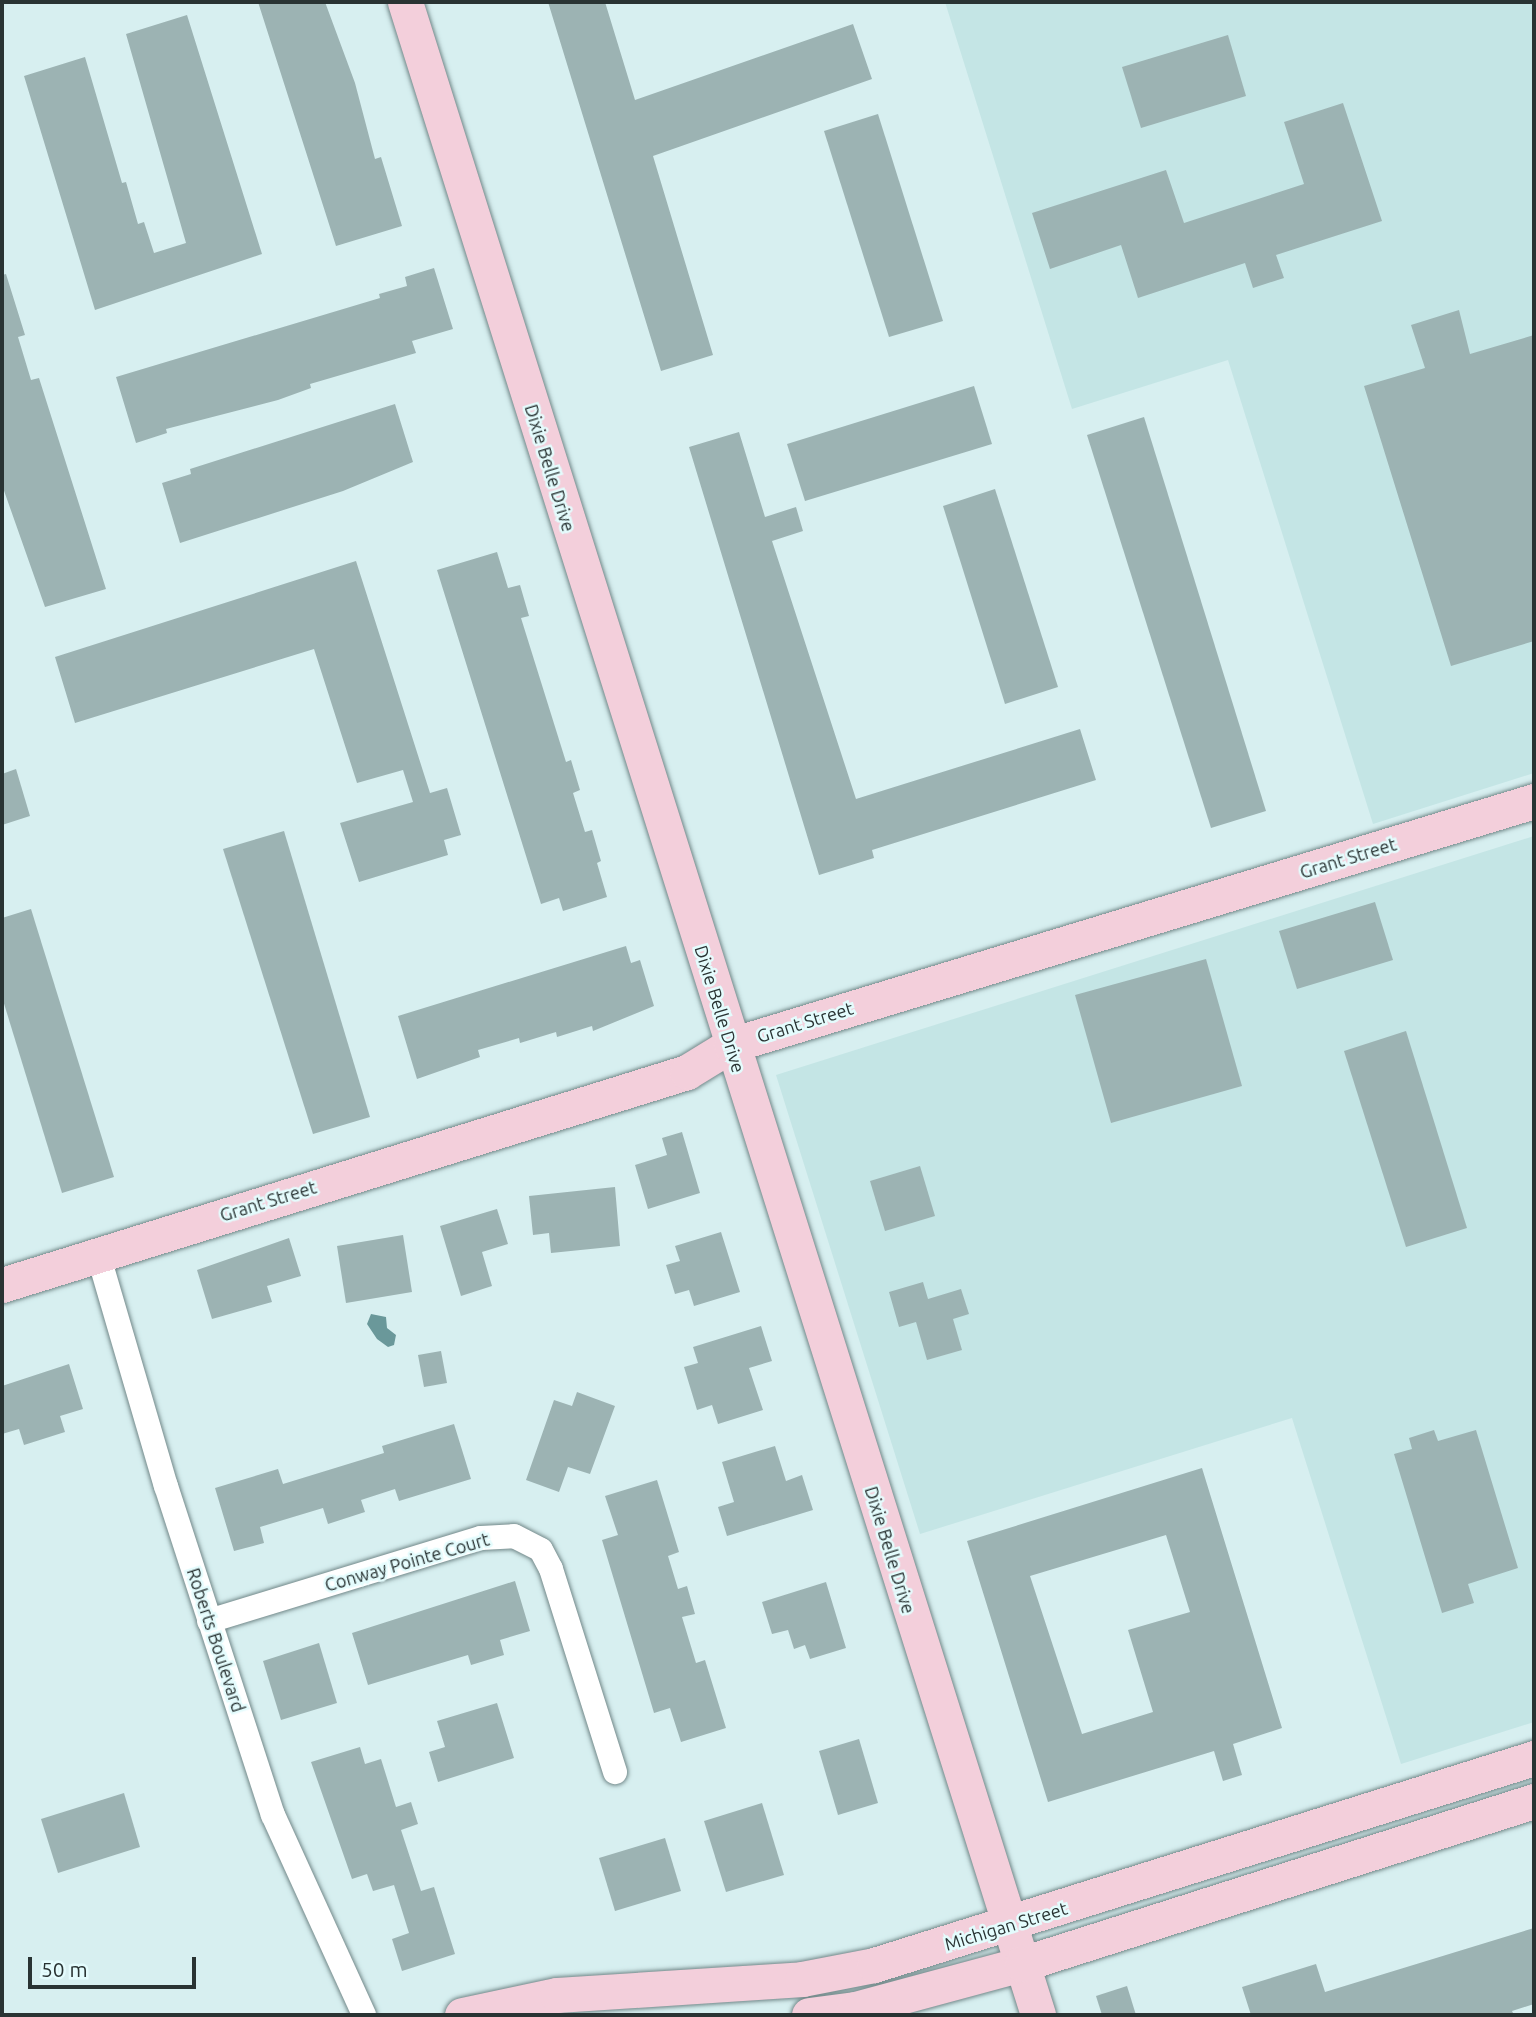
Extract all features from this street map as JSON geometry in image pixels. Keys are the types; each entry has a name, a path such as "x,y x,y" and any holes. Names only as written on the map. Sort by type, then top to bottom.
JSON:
{"street":[{"name":"Dixie Belle Drive","path":"405,2 1038,2015"},
{"name":"Grant Street","path":"2,1284 687,1072 732,1045 1534,801"},
{"name":"Roberts Boulevard","path":"98,1254 209,1621 273,1815 364,2015"},
{"name":"Conway Pointe Court","path":"209,1621 481,1538 514,1536 541,1550 551,1569 615,1772"},
{"name":"Michigan Street","path":"462,2015 557,1995 802,1979 874,1965 1008,1926 1534,1758"},
{"path":"809,2015 855,2009 1022,1964 1534,1801"}],"shaded area":[{"path":"945,2 1534,2 1534,773 1373,824 1228,360 1072,409"},
{"path":"1534,836 1534,1722 1401,1764 1292,1418 920,1534 776,1075"},
{"path":"371,1314 386,1317 387,1328 396,1335 394,1345 388,1347 377,1339 367,1324"}],"building":[{"path":"258,2 325,2 355,83 375,159 381,157 402,226 336,246"},
{"path":"548,2 605,2 635,100 853,24 872,79 653,156 713,355 661,371"},
{"path":"187,15 262,254 95,310 24,76 85,57 122,183 126,182 138,224 144,222 154,253 186,243 126,34"},
{"path":"1228,35 1246,96 1141,128 1122,67"},
{"path":"1343,103 1382,221 1276,255 1284,278 1253,288 1245,263 1138,298 1121,245 1050,269 1032,213 1166,170 1184,223 1304,184 1284,122"},
{"path":"878,114 943,321 889,337 824,131"},
{"path":"434,268 453,329 412,341 416,353 310,384 311,388 278,400 166,429 167,433 136,443 116,377 380,298 379,294 407,286 405,277"},
{"path":"6,274 25,335 18,337 31,380 39,378 106,589 45,607 2,485 2,275"},
{"path":"1459,310 1470,354 1534,335 1534,641 1451,666 1364,386 1425,368 1411,325"},
{"path":"974,386 992,444 805,501 787,444"},
{"path":"395,404 413,462 343,491 180,543 162,483 191,474 190,469"},
{"path":"1144,417 1266,811 1211,828 1087,435"},
{"path":"739,432 765,517 796,507 803,531 772,541 856,799 1080,729 1096,780 872,850 874,858 819,875 689,447"},
{"path":"995,489 1058,687 1005,704 943,506"},
{"path":"497,552 508,588 520,585 529,616 521,618 566,762 571,760 580,790 573,793 585,832 592,830 601,861 597,863 607,897 563,911 559,898 541,904 437,570"},
{"path":"356,561 430,793 447,788 461,835 444,840 448,855 359,882 340,823 413,802 403,770 357,783 314,649 75,723 55,657"},
{"path":"16,769 30,816 2,825 2,774"},
{"path":"284,831 370,1117 313,1134 223,849"},
{"path":"1375,902 1393,960 1297,989 1279,931"},
{"path":"31,909 114,1177 62,1193 2,997 2,918"},
{"path":"626,946 631,963 640,960 654,1006 593,1031 592,1026 557,1037 556,1032 520,1043 519,1038 478,1050 480,1057 417,1079 398,1016"},
{"path":"1206,959 1242,1086 1111,1123 1075,995"},
{"path":"1406,1031 1467,1228 1406,1247 1344,1051"},
{"path":"682,1132 700,1193 648,1209 635,1165 667,1155 662,1138"},
{"path":"920,1166 935,1216 885,1231 870,1181"},
{"path":"615,1187 620,1246 551,1253 549,1233 533,1235 529,1196"},
{"path":"497,1209 508,1244 482,1252 492,1286 461,1296 440,1226"},
{"path":"721,1232 740,1292 694,1306 689,1290 675,1294 666,1265 680,1261 675,1246"},
{"path":"403,1235 412,1292 346,1303 337,1246"},
{"path":"289,1238 301,1276 267,1286 272,1302 212,1319 197,1270"},
{"path":"923,1282 928,1299 961,1289 969,1314 953,1319 962,1350 927,1360 916,1322 899,1327 889,1292"},
{"path":"761,1326 772,1361 749,1368 763,1410 718,1424 712,1405 697,1410 684,1367 698,1363 693,1347"},
{"path":"441,1351 447,1383 424,1387 418,1355"},
{"path":"69,1364 83,1409 60,1416 65,1432 24,1445 19,1429 2,1434 2,1386"},
{"path":"577,1392 615,1406 590,1474 568,1467 559,1492 526,1480 554,1400 572,1406"},
{"path":"454,1424 471,1479 399,1501 395,1489 361,1500 365,1512 328,1524 323,1508 260,1527 264,1543 234,1551 215,1488 278,1469 283,1484 384,1453 382,1446"},
{"path":"1434,1430 1438,1441 1476,1430 1518,1568 1468,1584 1474,1603 1442,1613 1394,1454 1412,1449 1409,1438"},
{"path":"775,1446 786,1481 802,1475 813,1510 727,1536 718,1507 734,1502 722,1462"},
{"path":"1202,1468 1282,1728 1233,1744 1242,1775 1223,1781 1214,1751 1048,1802 967,1541","holes":["1166,1535 1190,1612 1128,1630 1153,1712 1082,1734 1030,1576"]},
{"path":"657,1480 679,1552 668,1556 678,1589 687,1586 695,1614 682,1617 696,1663 705,1660 726,1728 681,1742 670,1708 654,1713 602,1540 618,1535 605,1496"},
{"path":"515,1581 530,1631 500,1640 504,1655 471,1665 468,1655 368,1685 352,1633"},
{"path":"826,1582 846,1648 810,1659 805,1645 794,1649 788,1630 772,1634 762,1602"},
{"path":"319,1643 337,1703 281,1720 263,1661"},
{"path":"497,1703 514,1758 438,1782 429,1752 445,1747 437,1721"},
{"path":"859,1739 878,1803 838,1815 819,1751"},
{"path":"360,1747 365,1764 381,1759 396,1807 411,1802 418,1824 401,1830 421,1891 434,1887 455,1954 402,1971 392,1939 409,1933 394,1885 373,1891 367,1874 352,1879 311,1762"},
{"path":"124,1793 140,1847 58,1873 41,1819"},
{"path":"762,1803 784,1875 726,1892 704,1821"},
{"path":"665,1838 681,1891 615,1911 599,1858"},
{"path":"1534,1928 1534,2004 1512,2011 1514,2015 1251,2015 1242,1987 1316,1964 1325,1992"},
{"path":"1127,1986 1136,2015 1102,2015 1096,1996"}]}
